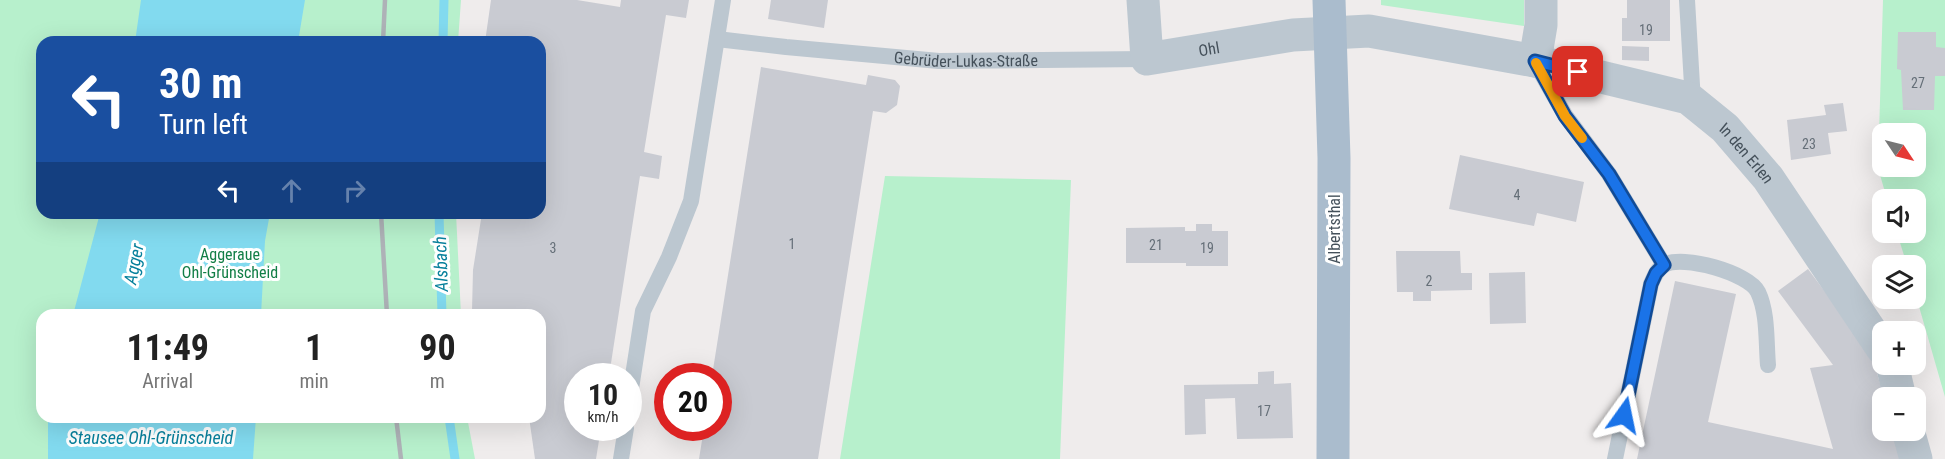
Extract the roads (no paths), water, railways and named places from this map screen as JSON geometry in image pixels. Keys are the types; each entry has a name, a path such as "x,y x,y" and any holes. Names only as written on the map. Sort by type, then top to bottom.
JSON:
{"main road":[{"name":"Albertsthal","path":"1329,0 1334,158 1333,459"}],"street":[{"path":"1143,0 1147,59"},
{"path":"1535,61 1541,25 1541,0"},
{"name":"Ohl","path":"1147,59 1293,34 1330,32"},
{"name":"In den Erlen","path":"1330,32 1369,32 1535,61 1688,98 1725,128 1768,178 1872,333"},
{"path":"1911,441 1916,459"}],"lane":[{"path":"635,363 643,312 669,257 691,201 723,0"},
{"path":"1687,0 1693,102"},
{"name":"Gebrüder-Lukas-Straße","path":"717,39 939,61 1147,59"},
{"path":"1535,61 1565,116 1609,174 1664,265"},
{"path":"1615,459 1651,284 1656,273 1664,265 1685,261 1748,280 1757,290 1763,306 1768,365"},
{"path":"621,459 624,441"}],"water":[{"path":"141,0 305,0 299,36 136,36"},
{"name":"Agger","path":"98,219 269,219 265,241 261,309 75,309"},
{"name":"Stausee Ohl-Grünscheid","path":"48,423 256,423 253,459 48,459"}],"waterway":[{"name":"Alsbach","path":"443,36 444,0"},
{"name":"Alsbach","path":"439,219 442,309"},
{"name":"Alsbach","path":"450,423 455,459"}],"railway":[{"path":"383,36 385,0"},
{"path":"381,219 387,309"},
{"path":"397,423 401,459"}],"park label":[{"name":"Aggeraue Ohl-Grünscheid","path":"230,263"}]}
